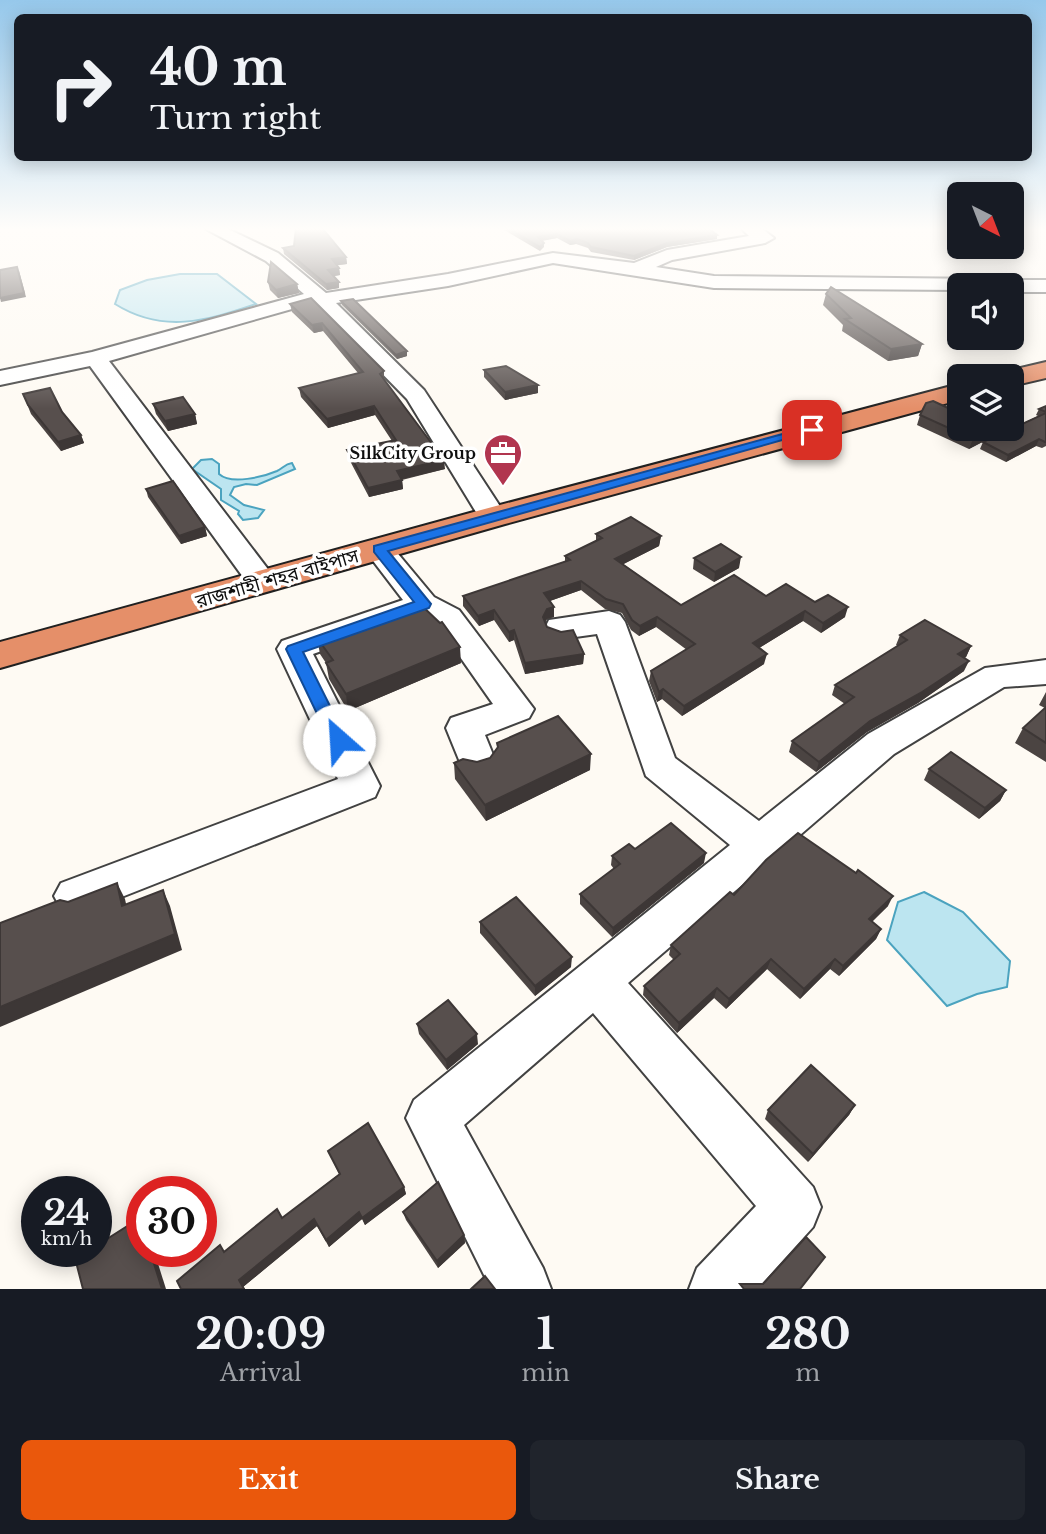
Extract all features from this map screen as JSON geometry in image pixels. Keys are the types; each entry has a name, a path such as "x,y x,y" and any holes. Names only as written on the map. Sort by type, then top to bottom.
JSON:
{"highway":[{"path":"1024,375 1046,370"},
{"name":"রাজশাহী শহর বাইপাস","path":"0,655 493,517 947,395"}],"street":[{"path":"308,288 416,395 493,517"},
{"path":"0,378 95,358 319,298 390,288"},
{"path":"95,358 262,581"},
{"path":"379,549 423,604 448,617 516,709 464,728 477,762"},
{"path":"76,896 361,786 294,649 423,604"},
{"path":"561,628 609,622 659,765 759,844"},
{"path":"522,1289 432,1118 881,744 996,676 1046,672"},
{"path":"595,980 793,1207 718,1289"}],"water":[{"path":"235,288 256,304 202,319 168,322 150,319 115,304 120,290"},
{"path":"212,459 219,464 219,474 231,479 264,476 292,463 295,469 257,485 234,487 230,495 244,505 264,510 258,518 243,520 238,514 239,511 221,500 221,489 192,469 201,460"},
{"path":"924,892 963,912 1010,961 1007,987 977,994 947,1006 887,940 898,902"}],"building":[{"path":"0,288 23,288 24,293 0,298"},
{"path":"833,288 922,344 891,349 845,319 851,318 826,294"},
{"path":"311,298 384,371 380,374 444,460 397,471 402,480 368,488 347,450 396,440 374,406 327,419 299,388 363,372 322,323 312,325 290,304"},
{"path":"353,299 407,351 396,355 341,301"},
{"path":"506,366 538,385 505,392 484,370"},
{"path":"50,388 62,412 81,435 58,442 28,405 23,394"},
{"path":"183,397 195,414 165,421 153,404"},
{"path":"933,401 947,407 947,427 920,415 926,403"},
{"path":"1046,413 1046,441 1039,439 1008,455 983,442 1024,441 1024,423"},
{"path":"173,481 205,527 179,536 146,489"},
{"path":"631,517 661,536 615,559 681,605 734,575 766,596 786,584 815,602 828,595 848,607 823,623 805,611 753,643 767,654 684,706 663,689 659,692 651,671 695,644 657,617 640,626 632,620 623,604 606,599 581,581 544,593 554,607 547,609 543,617 547,627 561,632 573,630 584,654 525,663 514,630 509,632 494,610 478,616 463,596 570,560 565,556 602,538 596,534"},
{"path":"721,544 741,557 715,572 694,558"},
{"path":"419,603 442,622 460,647 346,694 326,663 333,660 317,638"},
{"path":"925,620 971,646 958,654 969,661 922,692 870,721 819,762 792,741 854,697 835,685 907,640 900,635"},
{"path":"1046,707 1046,743 1023,728"},
{"path":"558,716 591,754 485,805 454,763 463,759 477,762 490,758 498,747 497,743"},
{"path":"951,752 1006,790 985,808 929,769"},
{"path":"671,823 706,853 613,928 580,894 620,864 612,856 629,844 635,849"},
{"path":"798,833 856,873 858,870 893,896 869,919 881,929 843,966 835,959 804,989 771,959 729,999 717,988 679,1023 644,986 680,954 671,945 730,892 734,895 766,860"},
{"path":"117,883 122,906 163,890 175,934 0,1007 0,923 60,900 68,902"},
{"path":"516,897 572,957 535,986 480,922"},
{"path":"448,1000 477,1034 446,1060 417,1024"},
{"path":"811,1065 855,1105 813,1154 768,1110"},
{"path":"368,1123 404,1187 362,1218 359,1212 326,1240 314,1219 239,1280 244,1289 181,1289 177,1281 194,1267 217,1267 217,1248 220,1245 224,1252 277,1209 282,1218 340,1174 328,1151"},
{"path":"438,1182 464,1235 437,1261 403,1212"},
{"path":"126,1227 126,1267 155,1267 162,1289 83,1289 77,1267 112,1267 112,1236"},
{"path":"806,1237 825,1257 800,1289 744,1289 740,1284 763,1284"},
{"path":"485,1276 495,1289 471,1289"}],"place":[{"name":"SilkCity Group","path":"503,487"}],"route":[{"path":"339,740 294,649 423,604 379,549 812,430"}]}
